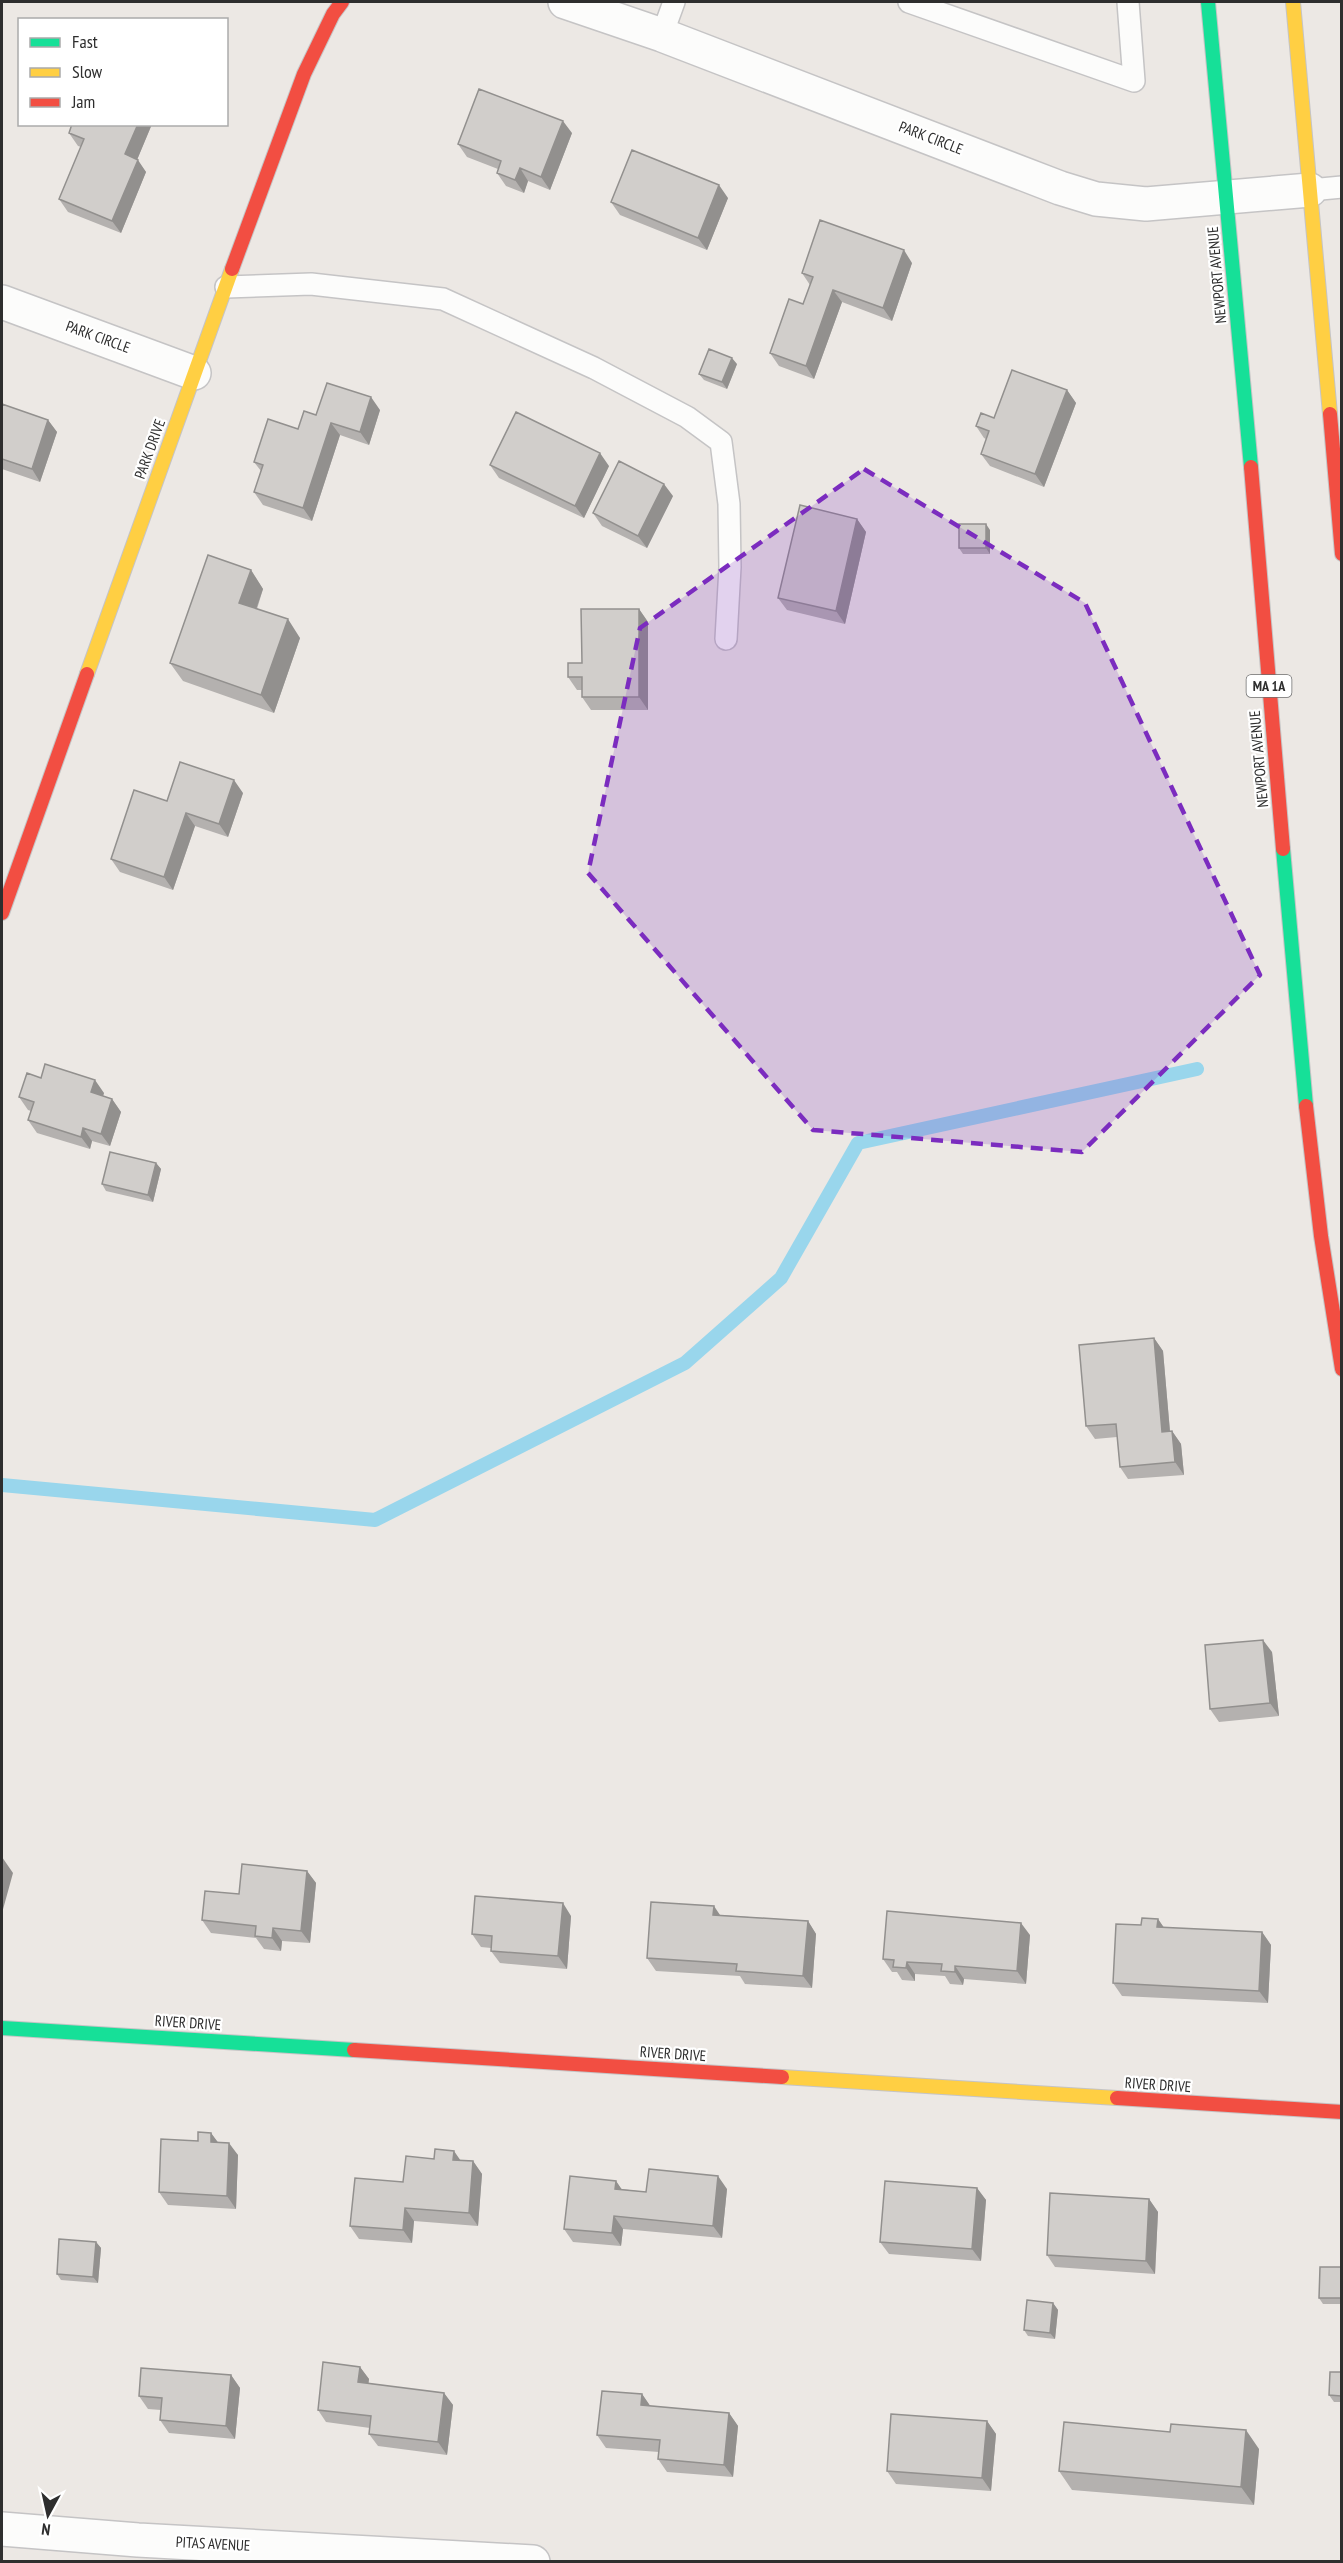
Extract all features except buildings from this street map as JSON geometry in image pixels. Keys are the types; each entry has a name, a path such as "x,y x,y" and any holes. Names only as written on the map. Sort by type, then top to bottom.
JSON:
{"street":[{"name":"PARK DRIVE","path":"2,913 194,373 304,74 333,14 342,2"},
{"name":"PARK CIRCLE","path":"565,2 662,35 1060,188 1096,199 1146,204 1326,189"},
{"name":"NEWPORT AVENUE","path":"1208,2 1298,1017 1314,1181 1341,1370"},
{"path":"1293,2 1326,189 1341,554"},
{"name":"PARK CIRCLE","path":"2,302 194,373"},
{"name":"RIVER DRIVE","path":"2,2028 1341,2112"},
{"name":"PITAS AVENUE","path":"2,2529 138,2540 534,2562"}],"lane":[{"path":"662,35 674,2"},
{"path":"909,2 1134,81 1128,2"},
{"path":"226,287 311,284 443,299 594,368 687,417 721,442 729,504 730,567 726,639"}],"highlighted area":[{"path":"864,469 1085,603 1260,975 1082,1152 813,1130 588,873 640,628"}],"waterway":[{"path":"2,1485 375,1520 685,1363 781,1278 858,1143 1197,1069"}],"traffic: fast":[{"path":"1208,2 1251,467"},
{"path":"1283,849 1306,1106"},
{"path":"2,2028 354,2050"}],"traffic: slow":[{"path":"1293,2 1330,414"},
{"path":"87,674 232,269"},
{"path":"782,2077 1117,2098"}],"traffic: jam":[{"path":"232,269 304,74 333,14 342,2"},
{"path":"1330,414 1342,554"},
{"path":"1251,467 1283,849"},
{"path":"2,913 87,674"},
{"path":"1306,1106 1321,1236 1342,1369"},
{"path":"354,2050 782,2077"},
{"path":"1117,2098 1342,2112"}]}
